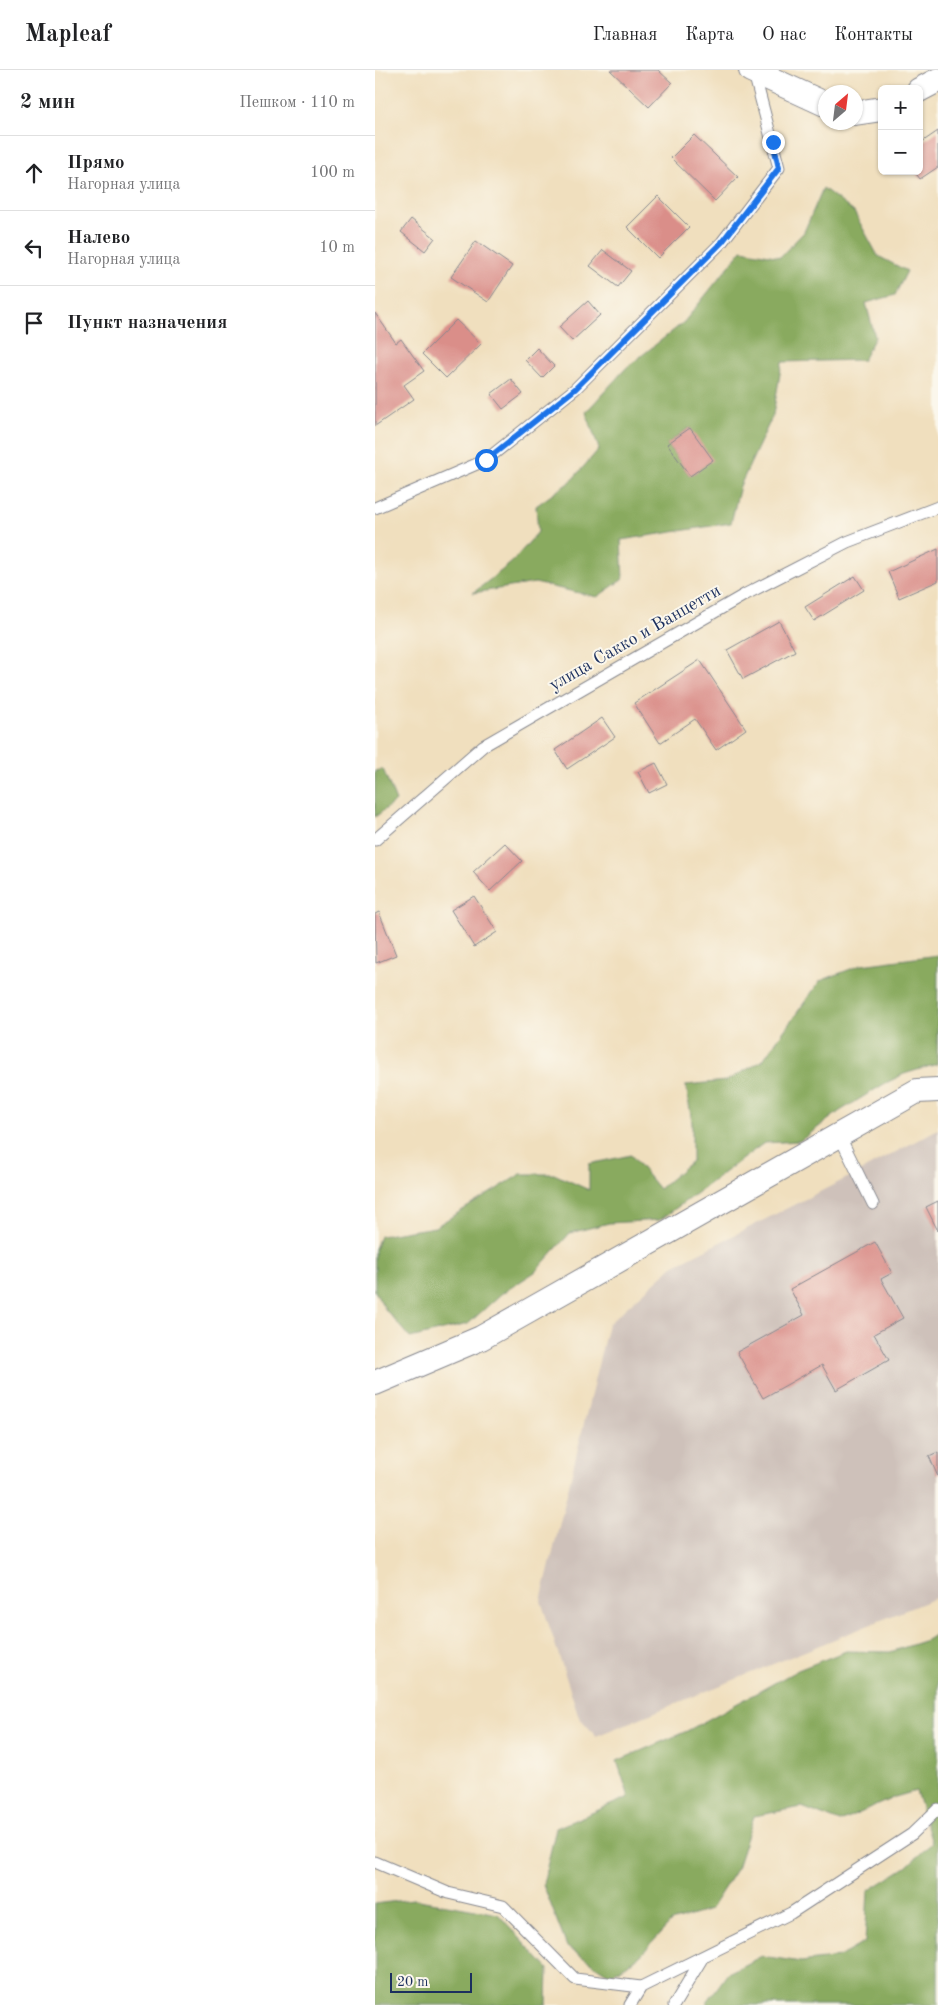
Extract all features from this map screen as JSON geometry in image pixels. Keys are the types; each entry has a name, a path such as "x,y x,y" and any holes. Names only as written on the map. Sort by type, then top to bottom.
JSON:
{"street":[{"path":"753,71 818,101"},
{"path":"923,88 938,80"},
{"path":"863,112 878,110"},
{"path":"375,1383 481,1338 917,1091 938,1090"}],"lane":[{"path":"375,508 486,460 575,389 722,242 779,168 753,71"},
{"name":"улица Сакко и Ванцетти","path":"375,840 483,746 746,594 847,542 938,507"},
{"path":"839,1135 873,1204"},
{"path":"375,1862 448,1894 503,1906 575,1979 641,1987 791,1913 912,1834 938,1809"},
{"path":"674,2005 703,1957"},
{"path":"631,2005 641,1987"}],"shaded area":[{"path":"938,1129 938,1597 596,1736 579,1717 541,1601 608,1324 673,1266 859,1172"}],"green space":[{"path":"823,188 854,212 878,256 907,271 895,295 866,303 875,337 863,360 782,362 773,415 740,486 731,523 621,540 623,579 597,597 535,583 473,593 511,563 538,532 536,506 571,481 599,449 586,412 626,368 684,322 742,250 780,257 804,232","holes":["689,428 712,460 690,476 667,444"]},
{"path":"383,769 396,801 375,817 375,771"},
{"path":"938,955 937,1064 904,1074 884,1084 840,1111 800,1141 764,1143 660,1220 609,1223 570,1233 535,1272 501,1294 468,1324 410,1338 385,1309 375,1291 375,1249 380,1236 435,1227 521,1174 554,1174 589,1190 589,1164 631,1155 659,1189 692,1161 692,1123 686,1085 726,1081 762,1061 820,981 861,965"},
{"path":"938,1633 938,2005 707,2005 707,2002 728,1973 762,1956 801,1962 839,1957 865,1942 868,1891 906,1867 932,1843 916,1791 895,1797 840,1822 802,1807 754,1816 737,1868 710,1910 671,1922 639,1957 610,1975 567,1947 543,1884 556,1828 629,1797 617,1761 687,1731 798,1670 846,1651 890,1652 927,1640"},
{"path":"413,1899 498,1914 548,1969 547,2005 375,2005 375,1904"}],"building":[{"path":"610,70 658,70 672,83 649,107"},
{"path":"938,131 938,167 920,179 917,175 923,175 923,141"},
{"path":"694,135 738,177 715,201 671,158"},
{"path":"658,196 689,227 658,258 627,227"},
{"path":"411,219 435,238 425,251 401,232"},
{"path":"476,241 512,266 488,302 451,277"},
{"path":"603,250 631,271 618,287 590,266"},
{"path":"588,301 600,315 572,341 559,327"},
{"path":"375,313 396,343 401,339 424,371 404,385 414,399 375,426"},
{"path":"456,320 481,344 446,378 422,354"},
{"path":"537,348 554,366 542,378 525,360"},
{"path":"511,379 523,394 503,409 491,394"},
{"path":"690,428 713,460 690,476 667,444"},
{"path":"938,549 938,581 899,598 888,572"},
{"path":"855,576 864,590 814,621 805,607"},
{"path":"779,621 795,651 743,679 727,650"},
{"path":"700,660 746,729 716,750 695,719 660,743 634,703"},
{"path":"602,718 615,737 567,769 555,750"},
{"path":"656,763 667,784 649,793 638,772"},
{"path":"505,843 522,861 490,891 473,872"},
{"path":"474,896 497,932 474,947 451,910"},
{"path":"379,912 396,955 376,963 375,914"},
{"path":"938,1201 938,1231 926,1207"},
{"path":"875,1242 892,1273 881,1279 903,1318 874,1334 889,1360 836,1390 822,1365 763,1398 737,1352 804,1315 790,1289"},
{"path":"938,1452 938,1477 929,1456"}],"route":[{"path":"486,460 575,389 722,242 779,168 773,142"}]}
